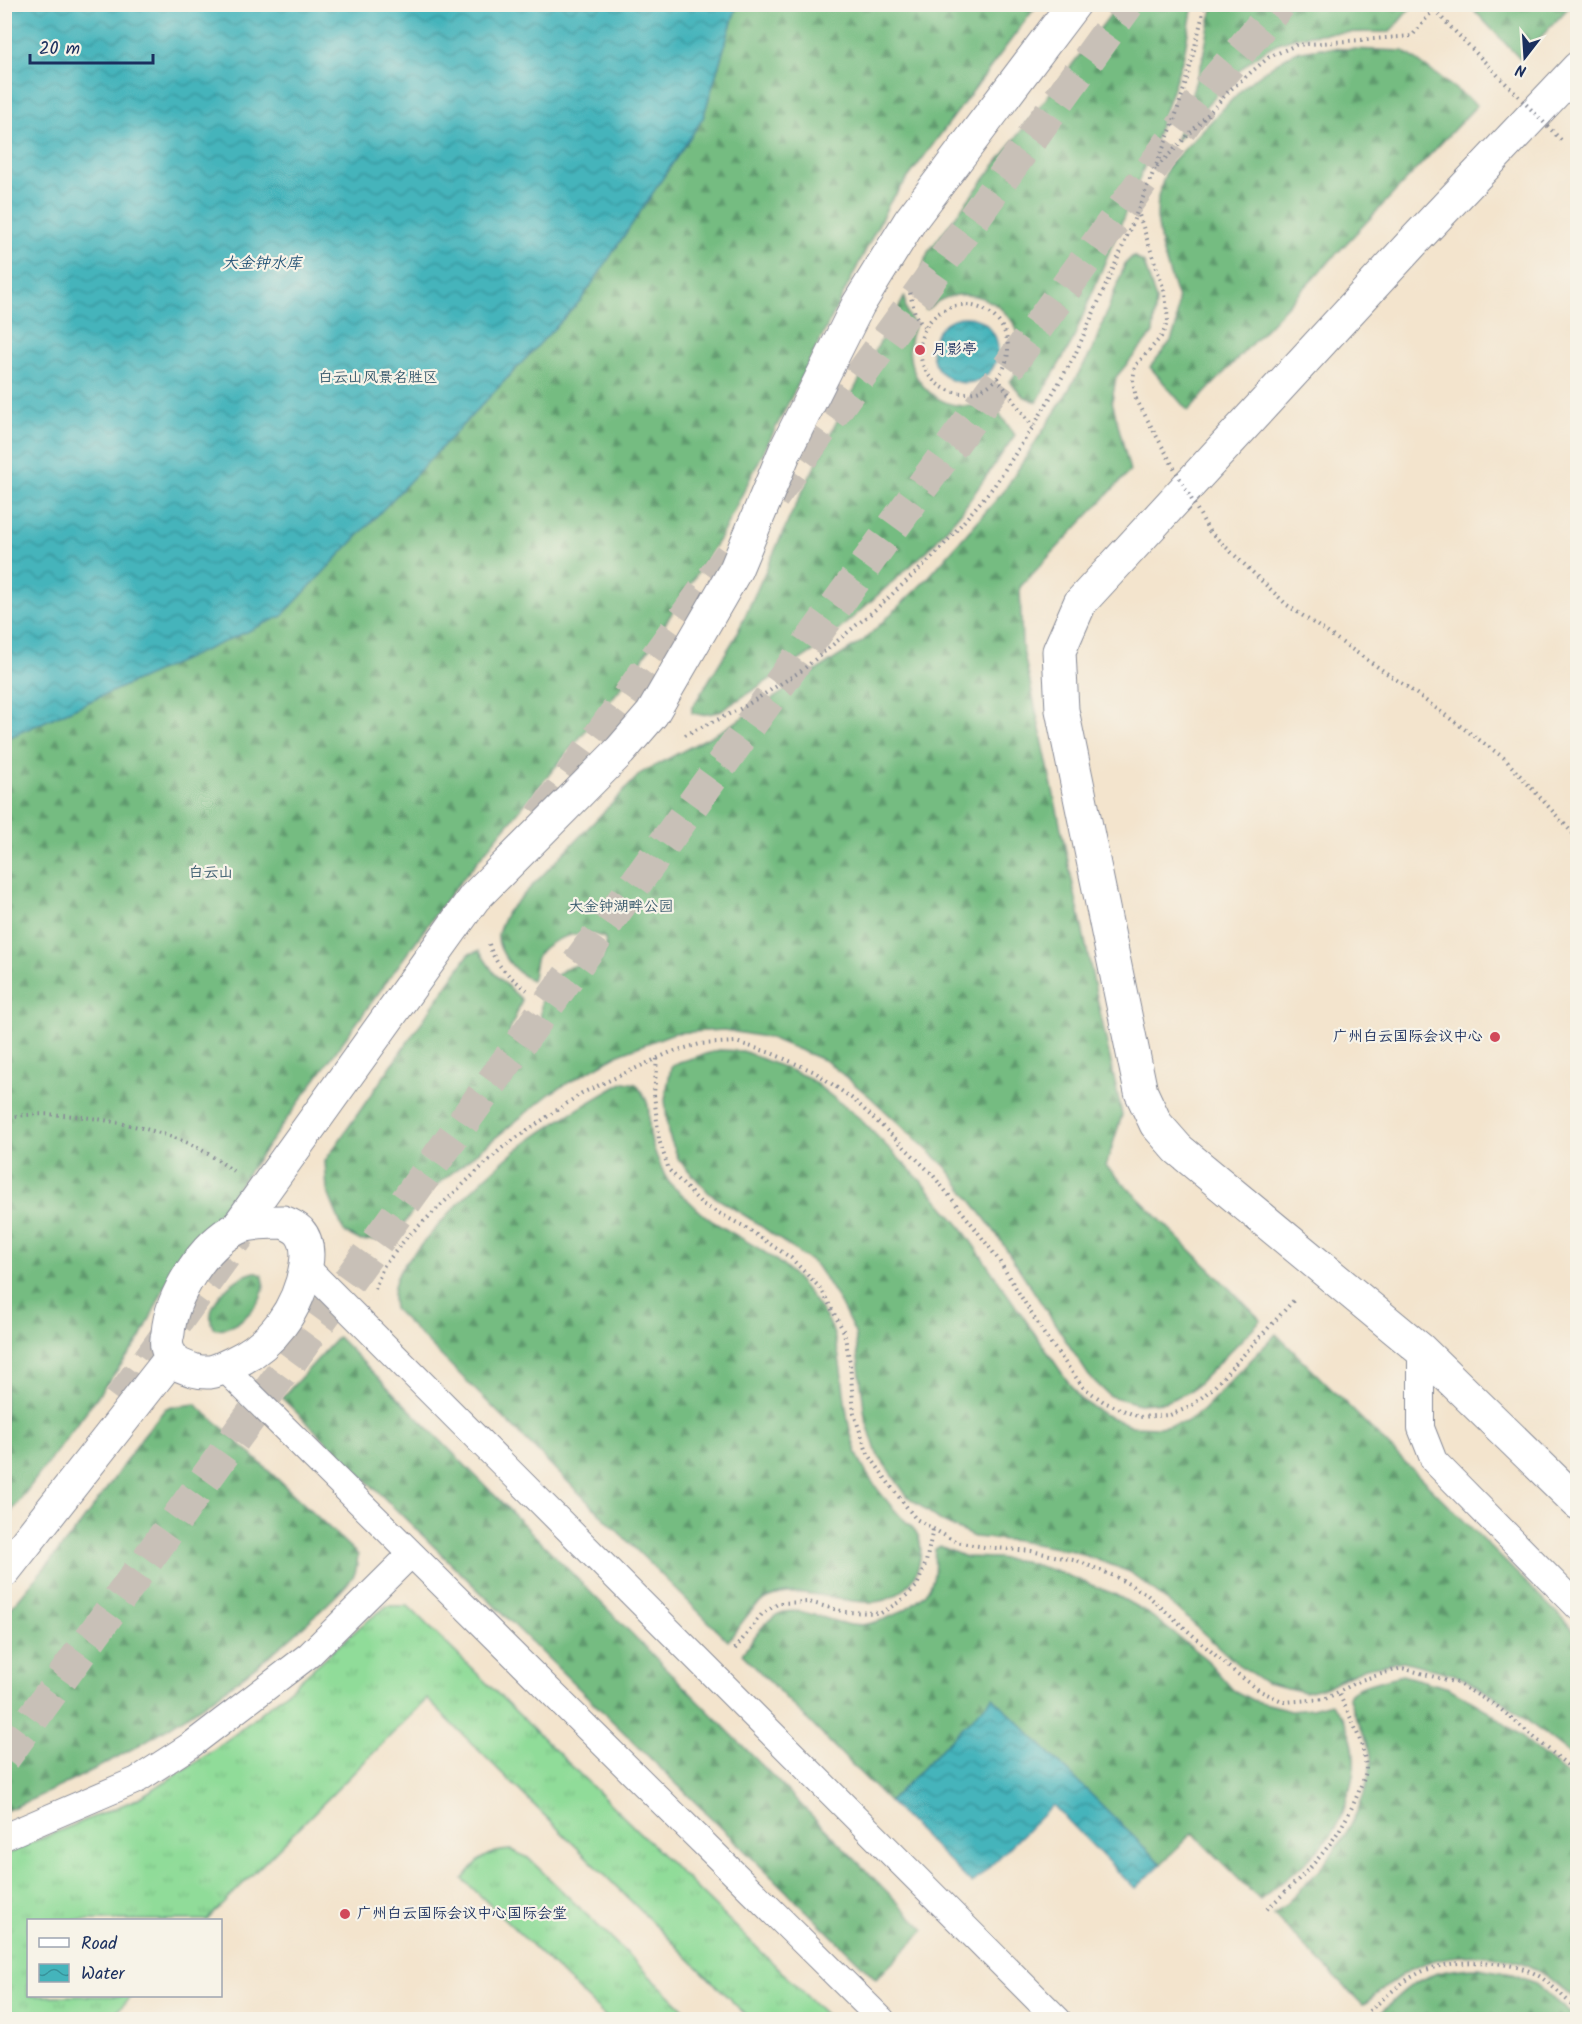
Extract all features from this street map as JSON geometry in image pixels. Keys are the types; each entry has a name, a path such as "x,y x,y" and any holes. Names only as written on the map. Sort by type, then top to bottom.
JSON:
{"street":[{"path":"237,1228 260,1223 283,1222 298,1230 307,1245 304,1277 295,1302 275,1334 241,1359 213,1372 195,1372 175,1363 166,1346 169,1318 177,1295 196,1265 219,1241 237,1228 474,898 620,751 652,714 736,569 786,449 858,305 910,221 1074,4"},
{"path":"1578,68 1415,240 1080,603 1059,651 1062,710 1141,1092 1156,1124 1178,1149 1421,1350 1578,1503"},
{"path":"4,1571 172,1357"}],"lane":[{"path":"305,1266 1058,2019"},
{"path":"1421,1350 1421,1428 1434,1461 1578,1606"},
{"path":"223,1367 882,2019"},
{"path":"4,1837 137,1780 191,1745 309,1654 411,1554"}],"path":[{"path":"676,739 742,708 801,671 876,609 936,554 994,486 1033,427 1074,357 1173,124 1187,79 1204,4"},
{"path":"1154,169 1230,90 1269,57 1296,45 1412,36 1438,4"},
{"path":"1434,10 1563,142"},
{"path":"1137,210 1165,293 1168,321 1161,337 1135,366 1133,380 1136,399 1209,531 1287,605 1407,687 1504,758 1578,839"},
{"path":"908,283 915,314 924,328"},
{"path":"966,304 980,307 992,314 1002,327 1008,341 1008,356 1003,371 980,390 964,393 949,391 937,384 927,373 921,361 919,347 924,328 939,311 952,306 966,304"},
{"path":"996,378 1033,427"},
{"path":"486,935 492,956 504,972 528,990"},
{"path":"373,1296 383,1267 407,1237 503,1147 582,1093 670,1052 700,1044 736,1042 771,1053 815,1072 854,1100 932,1174 998,1259 1044,1334 1083,1387 1104,1402 1139,1417 1170,1415 1190,1407 1213,1388 1294,1300"},
{"path":"657,1059 654,1094 659,1140 669,1170 702,1204 743,1226 791,1258 821,1289 844,1332 850,1363 854,1414 867,1452 916,1519 956,1542 1031,1551 1078,1561 1114,1576 1145,1593 1231,1669 1260,1691 1284,1702 1325,1699 1361,1680 1402,1668 1457,1683 1498,1707 1578,1774"},
{"path":"4,1119 45,1115 78,1116 158,1132 193,1145 217,1159 261,1192"},
{"path":"730,1654 762,1614 779,1603 809,1602 845,1612 881,1613 899,1602 917,1586 926,1562 933,1529"},
{"path":"1267,1909 1306,1873 1337,1836 1354,1803 1366,1772 1360,1738 1338,1692"},
{"path":"1369,2012 1417,1973 1446,1964 1476,1963 1509,1965 1537,1974 1578,2009"}],"green space":[{"name":"白云山","path":"737,5 1037,5 890,202 720,538 634,672 451,893 212,1222 175,1264 141,1338 5,1520 5,739 282,616 581,300 703,118"},
{"path":"1118,5 1193,5 1184,55 1154,143 1072,342 1037,402 1023,396 1010,382 1020,362 1021,342 1014,324 1001,309 985,299 965,295 945,298 926,310 919,278 928,252"},
{"path":"1213,5 1413,5 1390,32 1310,35 1284,41 1270,48 1240,70 1176,141 1202,62"},
{"path":"1469,5 1571,5 1520,59"},
{"path":"1321,48 1404,51 1477,105 1188,411 1150,367 1171,341 1176,327 1178,299 1162,250 1157,218 1158,196 1168,166 1247,84 1295,52"},
{"name":"大金钟湖畔公园","path":"1133,256 1144,263 1156,300 1153,333 1116,377 1112,401 1130,471 1020,587 1022,645 1122,1115 1106,1166 1261,1320 1191,1391 1165,1402 1139,1404 1110,1396 1089,1376 995,1232 946,1167 869,1096 826,1061 770,1038 724,1030 674,1033 619,1054 552,1092 427,1193 390,1239 361,1241 344,1232 327,1190 325,1161 469,954 479,951 494,973 522,1000 510,1030 510,1037 527,1048 538,1034 541,1003 549,984 565,969 602,960 606,948 605,938 591,933 580,933 551,943 537,957 532,980 514,968 501,948 498,935 507,912 641,773 728,727 863,641 927,579 1004,491 1062,401 1092,351 1125,264"},
{"path":"905,296 907,311 915,325 910,340 910,355 919,381 941,400 955,405 971,406 989,400 1015,435 962,511 929,549 820,647 719,712 702,715 692,713 692,708 735,638 835,425"},
{"path":"719,1050 743,1051 807,1077 858,1117 925,1185 961,1227 1080,1399 1103,1414 1132,1426 1159,1427 1186,1422 1203,1410 1276,1334 1577,1633 1577,1760 1501,1700 1456,1675 1403,1661 1366,1668 1327,1687 1305,1692 1266,1683 1235,1662 1178,1610 1130,1572 1073,1551 1018,1541 974,1537 941,1521 907,1496 877,1454 865,1417 855,1333 838,1299 817,1266 752,1220 710,1194 679,1160 668,1133 665,1099 671,1067 679,1062"},
{"path":"624,1082 636,1084 646,1099 652,1143 670,1183 708,1218 782,1265 815,1301 831,1326 855,1449 879,1492 919,1537 921,1551 919,1565 910,1583 895,1596 879,1601 861,1602 804,1593 786,1593 768,1598 756,1606 728,1641 394,1309 394,1286 402,1268 448,1214 487,1175 535,1136"},
{"path":"255,1272 262,1275 264,1284 257,1303 241,1320 231,1326 222,1329 213,1328 212,1310 222,1293 238,1279"},
{"path":"338,1337 925,1930 876,1979 282,1398"},
{"path":"195,1404 358,1555 355,1573 334,1598 308,1622 239,1679 202,1705 165,1730 126,1752 5,1811 5,1615 76,1530 142,1437 166,1408"},
{"path":"940,1546 965,1557 1023,1561 1114,1594 1146,1612 1163,1625 1206,1659 1233,1690 1252,1700 1291,1710 1331,1703 1341,1715 1347,1728 1353,1744 1354,1763 1352,1782 1343,1811 1325,1842 1260,1900 1192,1833 1161,1864 993,1697 889,1802 742,1654 771,1618 784,1612 801,1612 851,1625 873,1623 898,1613 927,1590 934,1573 935,1549"},
{"path":"387,1606 408,1606 830,2019 750,2019 427,1699 208,1919 27,1919 27,1997 131,1997 109,2019 5,2019 5,1857 18,1848 137,1799 192,1765 235,1734 290,1689 362,1625"},
{"path":"1402,1675 1449,1688 1490,1712 1577,1783 1577,2001 1545,1975 1521,1962 1491,1956 1459,1956 1428,1962 1409,1970 1363,2005 1274,1915 1317,1872 1341,1842 1351,1825 1366,1787 1371,1755 1349,1696 1364,1686"},
{"path":"511,1850 528,1858 694,2019 608,2019 463,1879 483,1858 495,1852"},
{"path":"1478,1968 1512,1974 1533,1982 1577,2019 1376,2019 1398,1996 1420,1980 1445,1971"}],"water":[{"name":"大金钟水库","path":"5,4 737,5 703,118 581,300 282,616 5,739"},
{"path":"965,317 978,320 988,327 995,337 998,350 995,363 988,373 978,380 965,383 952,380 942,373 935,363 932,350 935,337 942,327 952,320"},
{"path":"993,1697 1161,1864 1135,1889 1053,1805 972,1884 889,1802"}],"tunnel":[{"path":"773,497 1128,4"},
{"path":"4,1758 1215,81 1280,4"},
{"path":"541,817 730,555"},
{"path":"119,1401 240,1234"}],"place":[{"name":"月影亭","path":"920,350"},
{"name":"广州白云国际会议中心","path":"1495,1037"},
{"name":"广州白云国际会议中心国际会堂","path":"345,1914"}],"park label":[{"name":"白云山风景名胜区","path":"378,378"}]}
